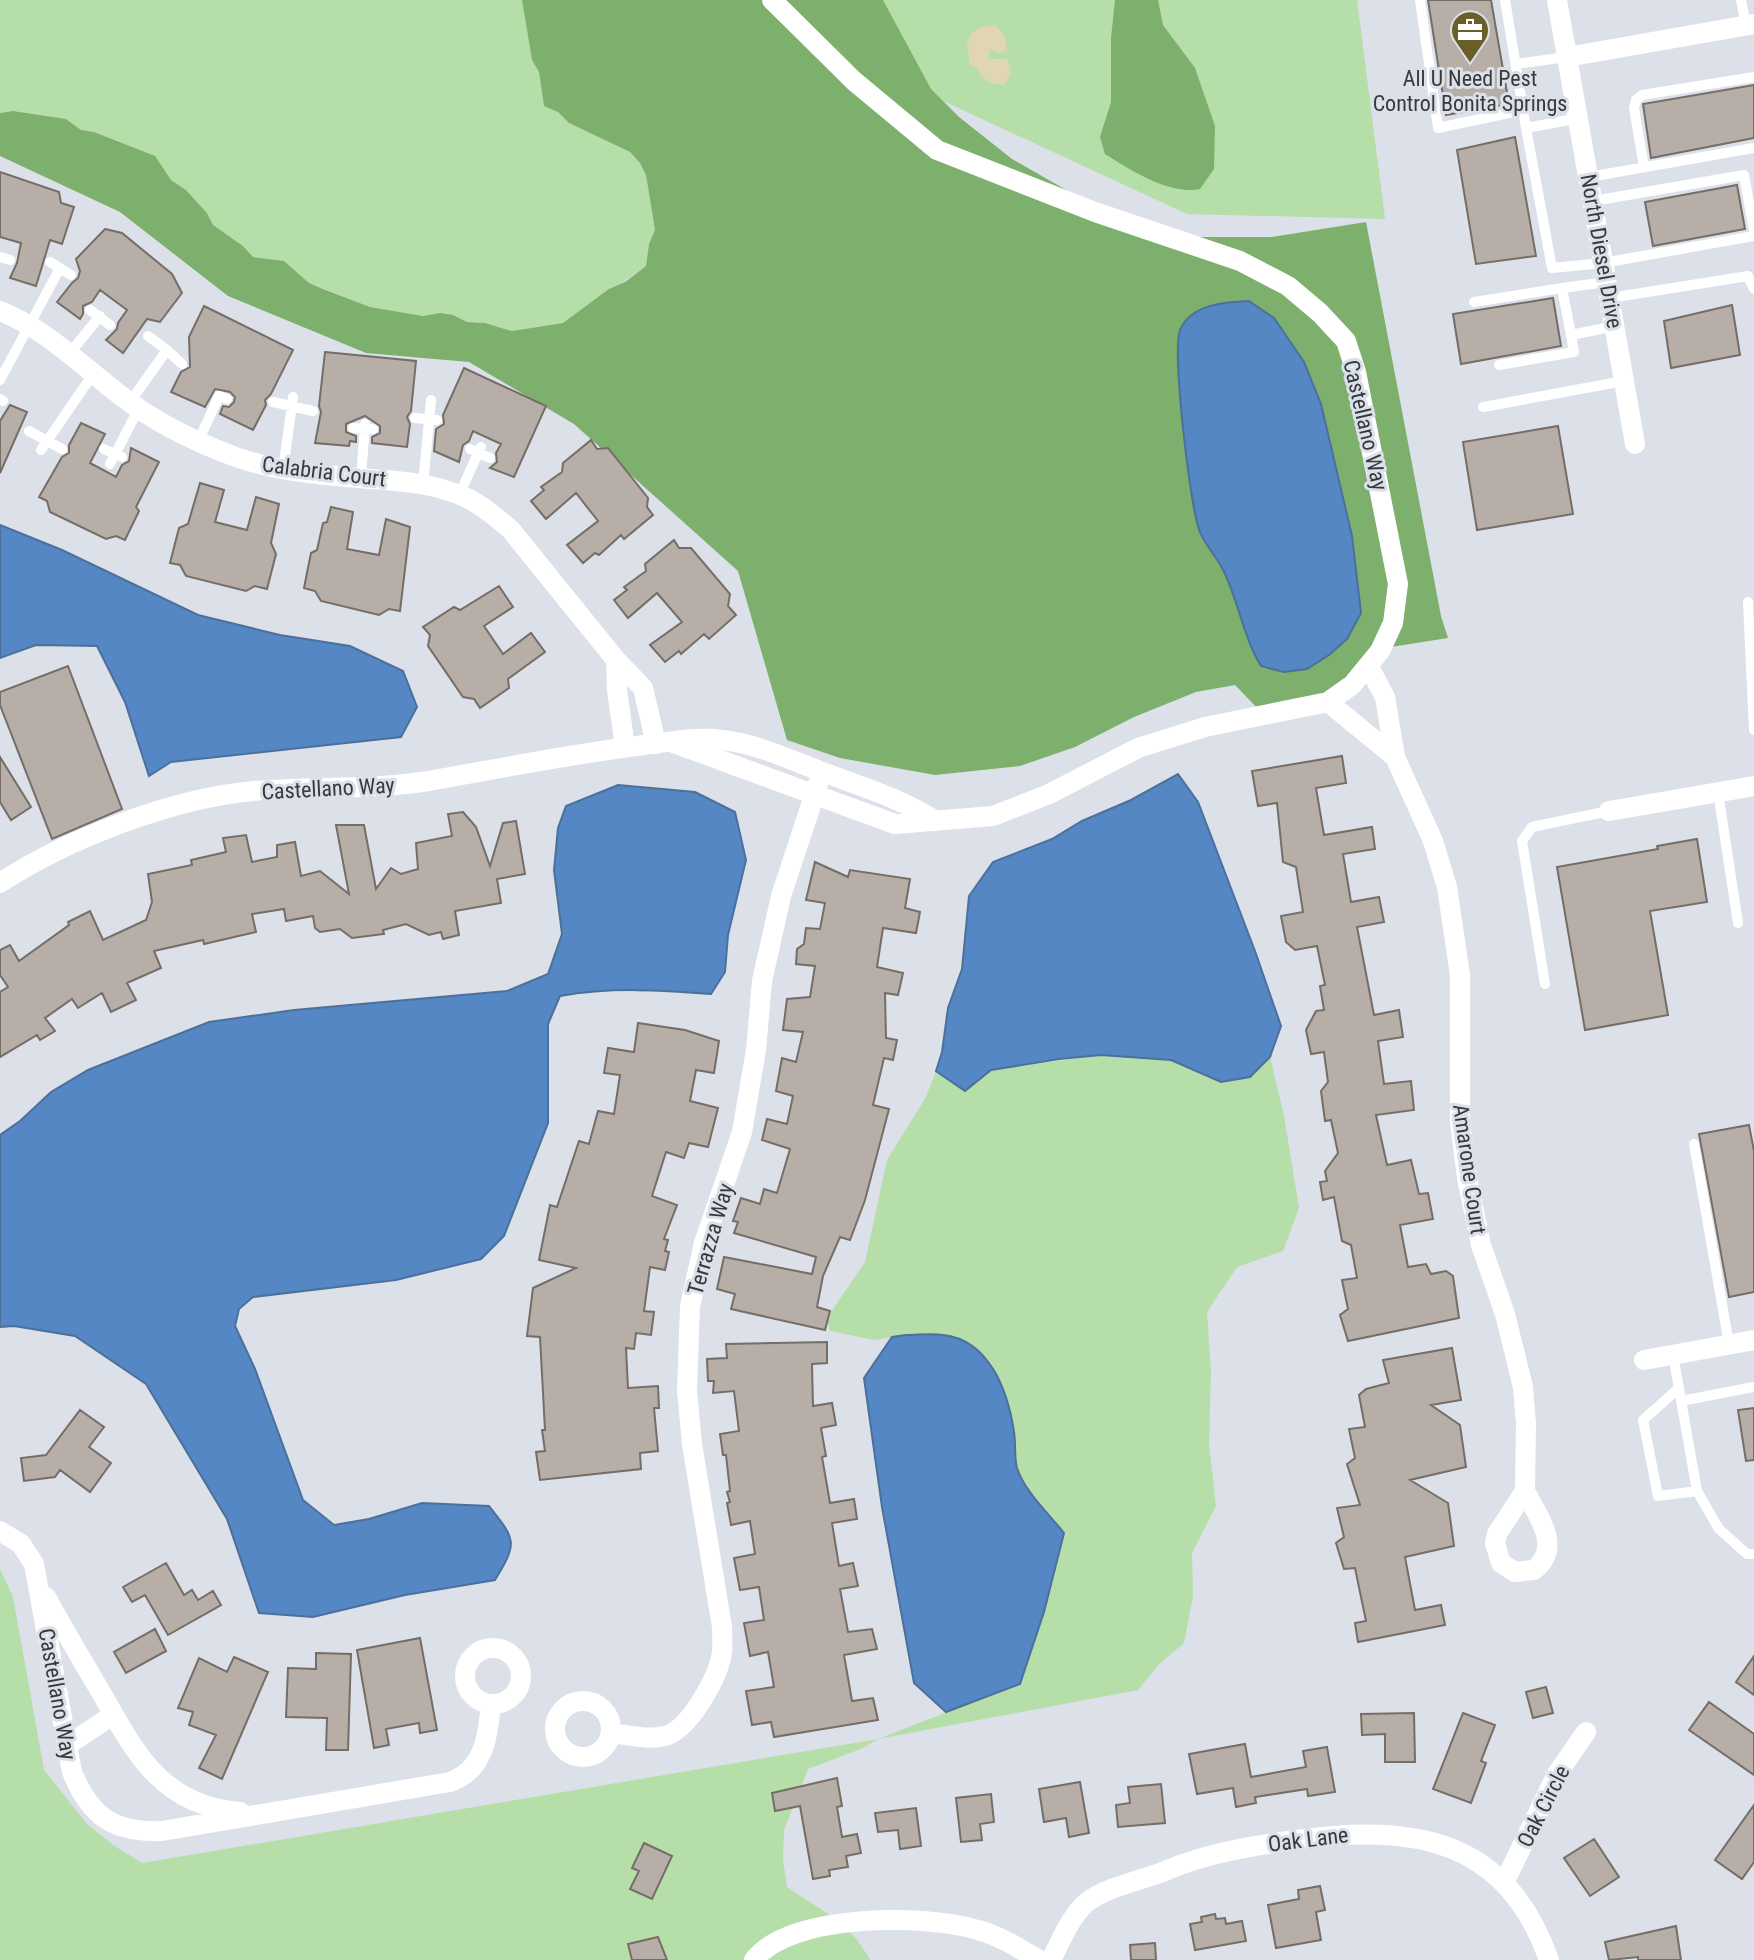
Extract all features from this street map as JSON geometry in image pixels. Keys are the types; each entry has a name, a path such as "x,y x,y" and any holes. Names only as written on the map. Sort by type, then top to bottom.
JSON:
{"street":[{"name":"Castellano Way","path":"664,743 895,824 993,816 1049,794 1138,748 1205,727 1328,702 1352,685 1369,667 1393,623 1398,584 1359,387 1346,341 1320,313 1288,286 1240,261 1095,212 937,150 854,81 772,0"},
{"name":"North Diesel Drive","path":"1557,0 1635,444"},
{"path":"1567,57 1750,24"},
{"name":"Calabria Court","path":"0,311 42,331 134,405 198,442 247,461 283,470 423,485 459,495 492,513 511,530 616,660 643,688 664,743"},
{"path":"616,660 625,747"},
{"path":"1369,667 1385,697 1395,757"},
{"path":"1328,702 1395,757"},
{"name":"Castellano Way","path":"0,883 79,840 130,821 251,791 381,787 625,747 719,739 752,745 906,803 936,821"},
{"name":"Amarone Court","path":"1395,757 1433,841 1447,887 1455,930 1462,1018 1460,1122 1467,1178 1481,1245 1505,1314 1523,1387 1525,1491"},
{"name":"Terrazza Way","path":"611,1733 650,1737 669,1735 695,1713 715,1675 722,1653 722,1627 692,1444 687,1390 690,1306 704,1243 742,1132 756,1050 762,981 781,896 812,794 822,772"},
{"path":"1609,811 1754,786"},
{"path":"1644,1360 1754,1340"},
{"name":"Castellano Way","path":"0,1531 30,1553 40,1587 72,1772 93,1810 117,1826 147,1832 162,1831 450,1782 461,1778 483,1752 491,1704"},
{"name":"Castellano Way","path":"40,1587 139,1757 169,1787 198,1802 213,1807 263,1813"},
{"path":"66,1746 113,1715"},
{"name":"Oak Circle","path":"1504,1883 1557,1774 1586,1732"},
{"name":"Oak Lane","path":"1051,1960 1074,1917 1087,1903 1103,1893 1186,1861 1273,1843 1358,1833 1404,1835 1445,1846 1490,1869 1528,1912 1549,1960"},
{"path":"754,1960 764,1947 806,1930 857,1920 948,1924 977,1929 1008,1941 1039,1960"}],"lane":[{"path":"1420,0 1438,128 1523,110"},
{"path":"1499,365 1574,352 1552,268 1505,0"},
{"path":"1741,0 1750,24"},
{"path":"1516,64 1567,57"},
{"path":"1644,167 1634,108 1636,100 1642,95 1754,77"},
{"path":"1526,128 1579,118"},
{"path":"1589,177 1754,148"},
{"path":"1593,201 1744,175 1754,233 1639,256 1607,281"},
{"path":"0,380 30,325 55,265 71,275"},
{"path":"1552,268 1607,281"},
{"path":"1474,302 1607,281 1748,276 1754,289"},
{"path":"69,354 95,313 110,325"},
{"path":"1571,335 1615,326"},
{"path":"148,336 182,364"},
{"path":"104,449 116,458 134,405 167,350"},
{"path":"44,445 93,374"},
{"path":"1483,407 1624,381"},
{"path":"198,442 219,395"},
{"path":"423,485 433,420 431,400"},
{"path":"273,402 292,402 313,411"},
{"path":"283,470 292,402"},
{"path":"415,418 433,420"},
{"path":"361,478 364,428"},
{"path":"29,431 44,445 62,449"},
{"path":"459,495 477,450 490,458"},
{"path":"1748,602 1754,730"},
{"path":"1718,792 1738,923"},
{"path":"1545,984 1522,841 1532,827 1609,811"},
{"path":"1694,1144 1729,1344"},
{"path":"1673,1355 1697,1491 1719,1529 1747,1554 1754,1554"},
{"path":"1681,1401 1754,1387"},
{"path":"1679,1388 1643,1420 1658,1496 1697,1491"}],"green space":[{"path":"0,0 522,0 532,60 539,72 544,105 558,112 569,123 630,152 646,175 655,230 649,244 646,266 563,323 512,331 485,323 467,322 453,315 440,313 423,316 370,307 309,283 284,261 253,257 213,225 207,213 186,190 171,180 154,156 94,132 81,130 66,119 13,111 0,113"},
{"path":"522,0 883,0 931,89 959,117 1012,159 1068,191 1182,237 1272,237 1366,222 1441,616 1448,638 1378,649 1328,697 1266,717 1235,685 1196,692 1134,717 1075,747 1020,766 935,775 840,758 787,740 738,571 574,424 469,362 366,353 228,296 120,212 0,156 0,113 13,111 66,119 81,130 94,132 155,156 171,180 186,190 207,213 213,225 253,257 284,261 309,283 323,289 370,307 423,316 440,313 453,315 467,322 485,323 512,331 563,323 646,266 649,244 655,230 646,175 640,163 630,152 569,123 558,112 544,106 539,72 532,60"},
{"path":"839,0 1357,0 1385,219 1187,214 928,94"},
{"path":"1115,0 1158,0 1163,25 1195,68 1215,126 1214,169 1200,189 1163,185 1105,154 1100,137 1111,102 1111,38"},
{"path":"1101,1055 1170,1060 1230,1081 1241,1079 1270,1057 1284,1116 1299,1208 1283,1251 1237,1267 1207,1312 1211,1372 1209,1444 1216,1506 1192,1553 1193,1596 1184,1643 1159,1664 1138,1690 878,1739 1020,1684 1044,1612 1064,1533 1031,1492 1017,1468 1015,1432 1005,1391 990,1361 963,1342 906,1335 874,1340 830,1331 827,1318 865,1262 887,1160 926,1097 936,1071 965,1091 991,1070"},
{"path":"0,1569 13,1597 44,1770 86,1823 142,1863 878,1739 808,1769 784,1830 783,1859 787,1887 844,1926 870,1960 0,1960"}],"sand":[{"path":"996,25 1005,37 1007,50 999,53 988,49 990,54 987,59 1006,59 1009,62 1011,72 1004,85 987,81 977,68 970,65 967,45 970,34 979,28"}],"water":[{"path":"1249,301 1274,318 1304,362 1321,404 1352,536 1361,613 1347,639 1329,655 1307,669 1284,672 1261,666 1225,574 1200,532 1183,430 1178,367 1180,330 1185,321 1200,310"},
{"path":"0,525 62,550 198,615 280,635 350,646 403,671 417,707 401,737 171,762 149,776 125,702 97,646 36,645 0,658"},
{"path":"1178,774 1198,802 1281,1026 1270,1057 1250,1077 1221,1082 1171,1060 1101,1055 991,1070 965,1091 936,1071 948,1008 962,969 969,896 993,862 1052,839"},
{"path":"618,785 695,792 735,812 746,860 728,935 725,972 711,994 617,990 560,996 548,1024 548,1123 504,1236 481,1259 396,1280 253,1297 239,1309 235,1326 255,1369 303,1500 334,1525 369,1519 422,1503 489,1506 509,1534 508,1557 495,1580 405,1595 313,1617 259,1613 227,1519 146,1384 75,1336 14,1326 0,1327 0,1135 51,1092 88,1070 209,1022 294,1010 507,991 548,974 562,934 554,870 558,828 566,806"},
{"path":"938,1334 959,1339 985,1357 1007,1401 1014,1432 1016,1464 1021,1477 1031,1494 1064,1533 1044,1612 1020,1684 946,1712 914,1683 882,1507 864,1378 892,1337"}],"building":[{"path":"1428,0 1491,0 1509,104 1446,115"},
{"path":"1754,85 1754,138 1651,158 1643,104"},
{"path":"1515,137 1536,256 1476,264 1457,150"},
{"path":"0,172 59,192 61,203 74,207 62,244 50,240 36,286 10,278 21,243 0,237"},
{"path":"1737,185 1745,229 1653,246 1645,202"},
{"path":"105,229 122,233 172,274 182,293 160,322 147,319 123,353 106,340 117,329 127,310 100,290 92,302 83,306 80,319 57,302 78,278 80,271 76,259"},
{"path":"1553,298 1561,346 1461,364 1453,314"},
{"path":"1732,305 1740,355 1671,368 1664,321"},
{"path":"204,306 293,350 265,400 266,405 253,430 220,414 223,406 229,407 234,402 235,397 230,392 215,389 205,407 171,392 181,372 190,367 189,337"},
{"path":"325,352 416,361 411,411 407,417 410,424 407,447 372,443 372,437 380,433 380,426 365,416 346,424 346,432 356,436 356,442 350,441 349,446 315,443 321,412"},
{"path":"464,368 546,406 514,477 490,468 497,462 496,453 501,444 473,431 469,441 463,445 459,462 434,451 436,429 444,424 443,415"},
{"path":"10,405 27,412 0,473 0,421"},
{"path":"81,423 105,434 90,463 116,477 122,465 129,461 131,448 159,462 136,507 139,511 125,540 116,536 106,539 50,512 47,501 39,497 62,457 69,453 69,445"},
{"path":"1558,426 1573,514 1477,530 1463,442"},
{"path":"591,440 597,449 608,448 648,498 647,507 653,515 624,539 621,535 599,555 595,553 583,563 567,545 598,521 576,493 546,519 531,501 544,490 541,487 562,472 563,463"},
{"path":"200,483 224,490 215,522 247,530 256,497 279,504 271,543 276,554 267,589 255,586 246,591 186,576 180,565 170,563 179,528 188,524"},
{"path":"331,507 353,512 347,549 379,555 386,519 410,527 400,611 389,609 379,615 321,601 315,591 304,588 311,553 317,550 323,523 327,522"},
{"path":"674,540 679,548 691,548 730,594 728,606 736,615 709,639 704,634 681,654 679,651 665,662 650,645 682,622 657,593 628,618 614,600 627,590 624,587 646,571 645,564"},
{"path":"499,586 513,607 484,626 503,654 531,633 545,652 508,679 509,688 480,708 474,699 463,697 428,646 430,635 423,627 454,607 460,610"},
{"path":"68,666 122,809 52,839 0,705 0,692"},
{"path":"1342,756 1346,783 1316,788 1324,835 1372,827 1375,849 1343,854 1351,902 1379,897 1384,922 1357,927 1374,1015 1399,1010 1403,1037 1378,1041 1384,1084 1411,1081 1414,1110 1376,1115 1387,1165 1411,1160 1419,1194 1428,1193 1433,1219 1400,1225 1408,1267 1426,1264 1431,1274 1446,1271 1453,1276 1459,1318 1348,1341 1340,1315 1348,1309 1342,1280 1357,1278 1351,1245 1342,1241 1334,1197 1323,1200 1320,1182 1327,1181 1325,1171 1338,1153 1331,1120 1325,1121 1321,1091 1328,1082 1324,1052 1311,1054 1306,1030 1316,1011 1324,1010 1320,986 1325,985 1317,946 1295,950 1286,942 1281,916 1303,912 1296,867 1283,862 1277,803 1258,806 1252,771"},
{"path":"0,757 31,807 11,820 0,802"},
{"path":"463,812 476,827 490,866 503,823 516,821 525,874 497,879 501,903 455,911 459,935 443,939 441,932 429,935 406,924 383,930 384,934 352,938 340,929 320,932 315,928 313,916 286,921 284,909 252,914 256,932 154,951 161,968 127,983 136,1000 111,1012 102,993 78,1008 72,999 45,1018 55,1031 40,1040 37,1035 0,1057 0,992 8,987 0,975 0,950 10,945 19,961 69,925 68,922 90,911 103,940 146,920 152,902 148,874 192,865 191,860 226,852 223,838 246,835 252,862 277,857 277,845 295,842 301,876 320,871 349,894 336,825 364,825 376,889 391,868 401,874 418,869 416,843 452,836 448,814"},
{"path":"1697,839 1707,902 1650,911 1668,1015 1585,1030 1557,867"},
{"path":"815,862 848,877 850,870 910,879 905,908 920,912 916,933 883,928 877,967 903,973 898,995 885,993 886,1038 897,1040 893,1060 884,1058 873,1105 889,1109 865,1200 850,1240 840,1237 823,1276 817,1307 830,1311 825,1330 731,1309 735,1294 717,1289 724,1257 812,1274 816,1257 734,1233 738,1222 733,1221 741,1198 760,1204 764,1189 777,1193 790,1149 762,1140 767,1119 787,1124 793,1096 776,1091 782,1058 796,1062 803,1032 783,1030 787,999 810,997 815,966 796,964 797,949 804,944 806,928 820,929 825,903 806,900"},
{"path":"638,1023 685,1030 719,1041 714,1073 696,1070 690,1101 718,1108 708,1147 689,1143 684,1158 666,1152 652,1196 677,1205 664,1239 668,1240 665,1251 669,1252 665,1270 650,1267 644,1311 654,1312 651,1335 636,1333 634,1349 626,1348 628,1388 658,1386 659,1408 654,1408 658,1451 640,1453 641,1469 540,1480 536,1452 545,1451 542,1430 545,1430 540,1337 527,1336 533,1288 576,1268 539,1260 550,1205 557,1207 579,1141 589,1144 598,1111 614,1114 620,1075 604,1073 608,1048 634,1052"},
{"path":"1749,1125 1754,1151 1754,1292 1729,1297 1699,1134"},
{"path":"827,1342 827,1363 812,1364 813,1406 832,1403 836,1425 821,1428 826,1456 822,1457 830,1503 854,1499 857,1519 832,1523 839,1566 853,1563 858,1586 840,1589 848,1632 872,1629 877,1649 844,1655 852,1701 873,1698 878,1720 774,1737 771,1722 752,1725 746,1691 774,1687 768,1652 750,1656 744,1623 764,1620 759,1587 740,1590 734,1558 755,1554 750,1521 731,1525 727,1503 730,1502 727,1492 730,1491 720,1434 739,1431 734,1391 713,1393 714,1381 708,1381 707,1359 727,1358 726,1344"},
{"path":"1452,1348 1461,1400 1431,1405 1460,1425 1466,1467 1410,1480 1448,1503 1454,1546 1405,1557 1415,1610 1441,1605 1445,1625 1358,1642 1355,1623 1366,1621 1355,1568 1344,1569 1336,1543 1344,1537 1337,1508 1360,1505 1347,1464 1355,1458 1349,1429 1365,1427 1359,1395 1366,1389 1389,1383 1383,1360"},
{"path":"1754,1408 1754,1460 1746,1461 1738,1410"},
{"path":"80,1410 104,1427 89,1447 111,1463 90,1492 60,1470 55,1477 24,1481 21,1458 46,1455"},
{"path":"166,1563 184,1595 192,1590 198,1600 213,1591 221,1605 168,1635 145,1595 132,1602 123,1587"},
{"path":"155,1629 166,1651 126,1673 114,1652"},
{"path":"420,1638 437,1730 420,1733 419,1723 386,1729 389,1745 374,1748 357,1650"},
{"path":"316,1653 351,1654 348,1750 326,1750 327,1718 286,1717 288,1668 316,1669"},
{"path":"1754,1656 1754,1695 1736,1682"},
{"path":"234,1657 268,1672 222,1779 199,1768 216,1735 189,1725 193,1712 178,1708 199,1658 227,1672"},
{"path":"1546,1687 1553,1713 1533,1718 1526,1692"},
{"path":"1709,1702 1754,1734 1754,1775 1689,1730"},
{"path":"1414,1713 1415,1762 1385,1762 1385,1734 1362,1735 1361,1714"},
{"path":"1463,1713 1495,1725 1481,1761 1486,1763 1471,1803 1433,1789"},
{"path":"1245,1744 1251,1777 1306,1767 1303,1751 1327,1747 1335,1792 1308,1796 1307,1789 1255,1797 1256,1803 1236,1807 1233,1788 1197,1794 1189,1754"},
{"path":"837,1778 842,1806 837,1807 842,1837 857,1834 861,1853 846,1856 848,1867 829,1870 830,1876 813,1879 800,1806 775,1811 772,1793"},
{"path":"1080,1782 1089,1833 1069,1837 1066,1818 1044,1822 1039,1789"},
{"path":"1161,1784 1165,1823 1118,1827 1116,1805 1130,1803 1128,1787"},
{"path":"991,1794 994,1822 980,1824 982,1840 961,1842 956,1798"},
{"path":"1754,1805 1754,1862 1742,1879 1715,1860"},
{"path":"916,1808 921,1846 900,1849 898,1830 878,1832 875,1813"},
{"path":"1594,1839 1619,1877 1590,1896 1564,1858"},
{"path":"644,1843 672,1856 652,1899 630,1889 639,1871 632,1868"},
{"path":"1320,1886 1325,1910 1316,1912 1321,1940 1276,1948 1268,1905 1299,1899 1298,1890"},
{"path":"1215,1914 1216,1919 1225,1918 1226,1924 1242,1921 1246,1941 1195,1950 1190,1924 1202,1922 1201,1917"},
{"path":"1676,1926 1681,1960 1638,1960 1638,1957 1609,1960 1605,1942"},
{"path":"658,1937 667,1960 632,1960 628,1944"},
{"path":"1155,1943 1156,1960 1131,1960 1130,1945"}],"place":[{"name":"All U Need Pest Control Bonita Springs","path":"1470,64"}]}
